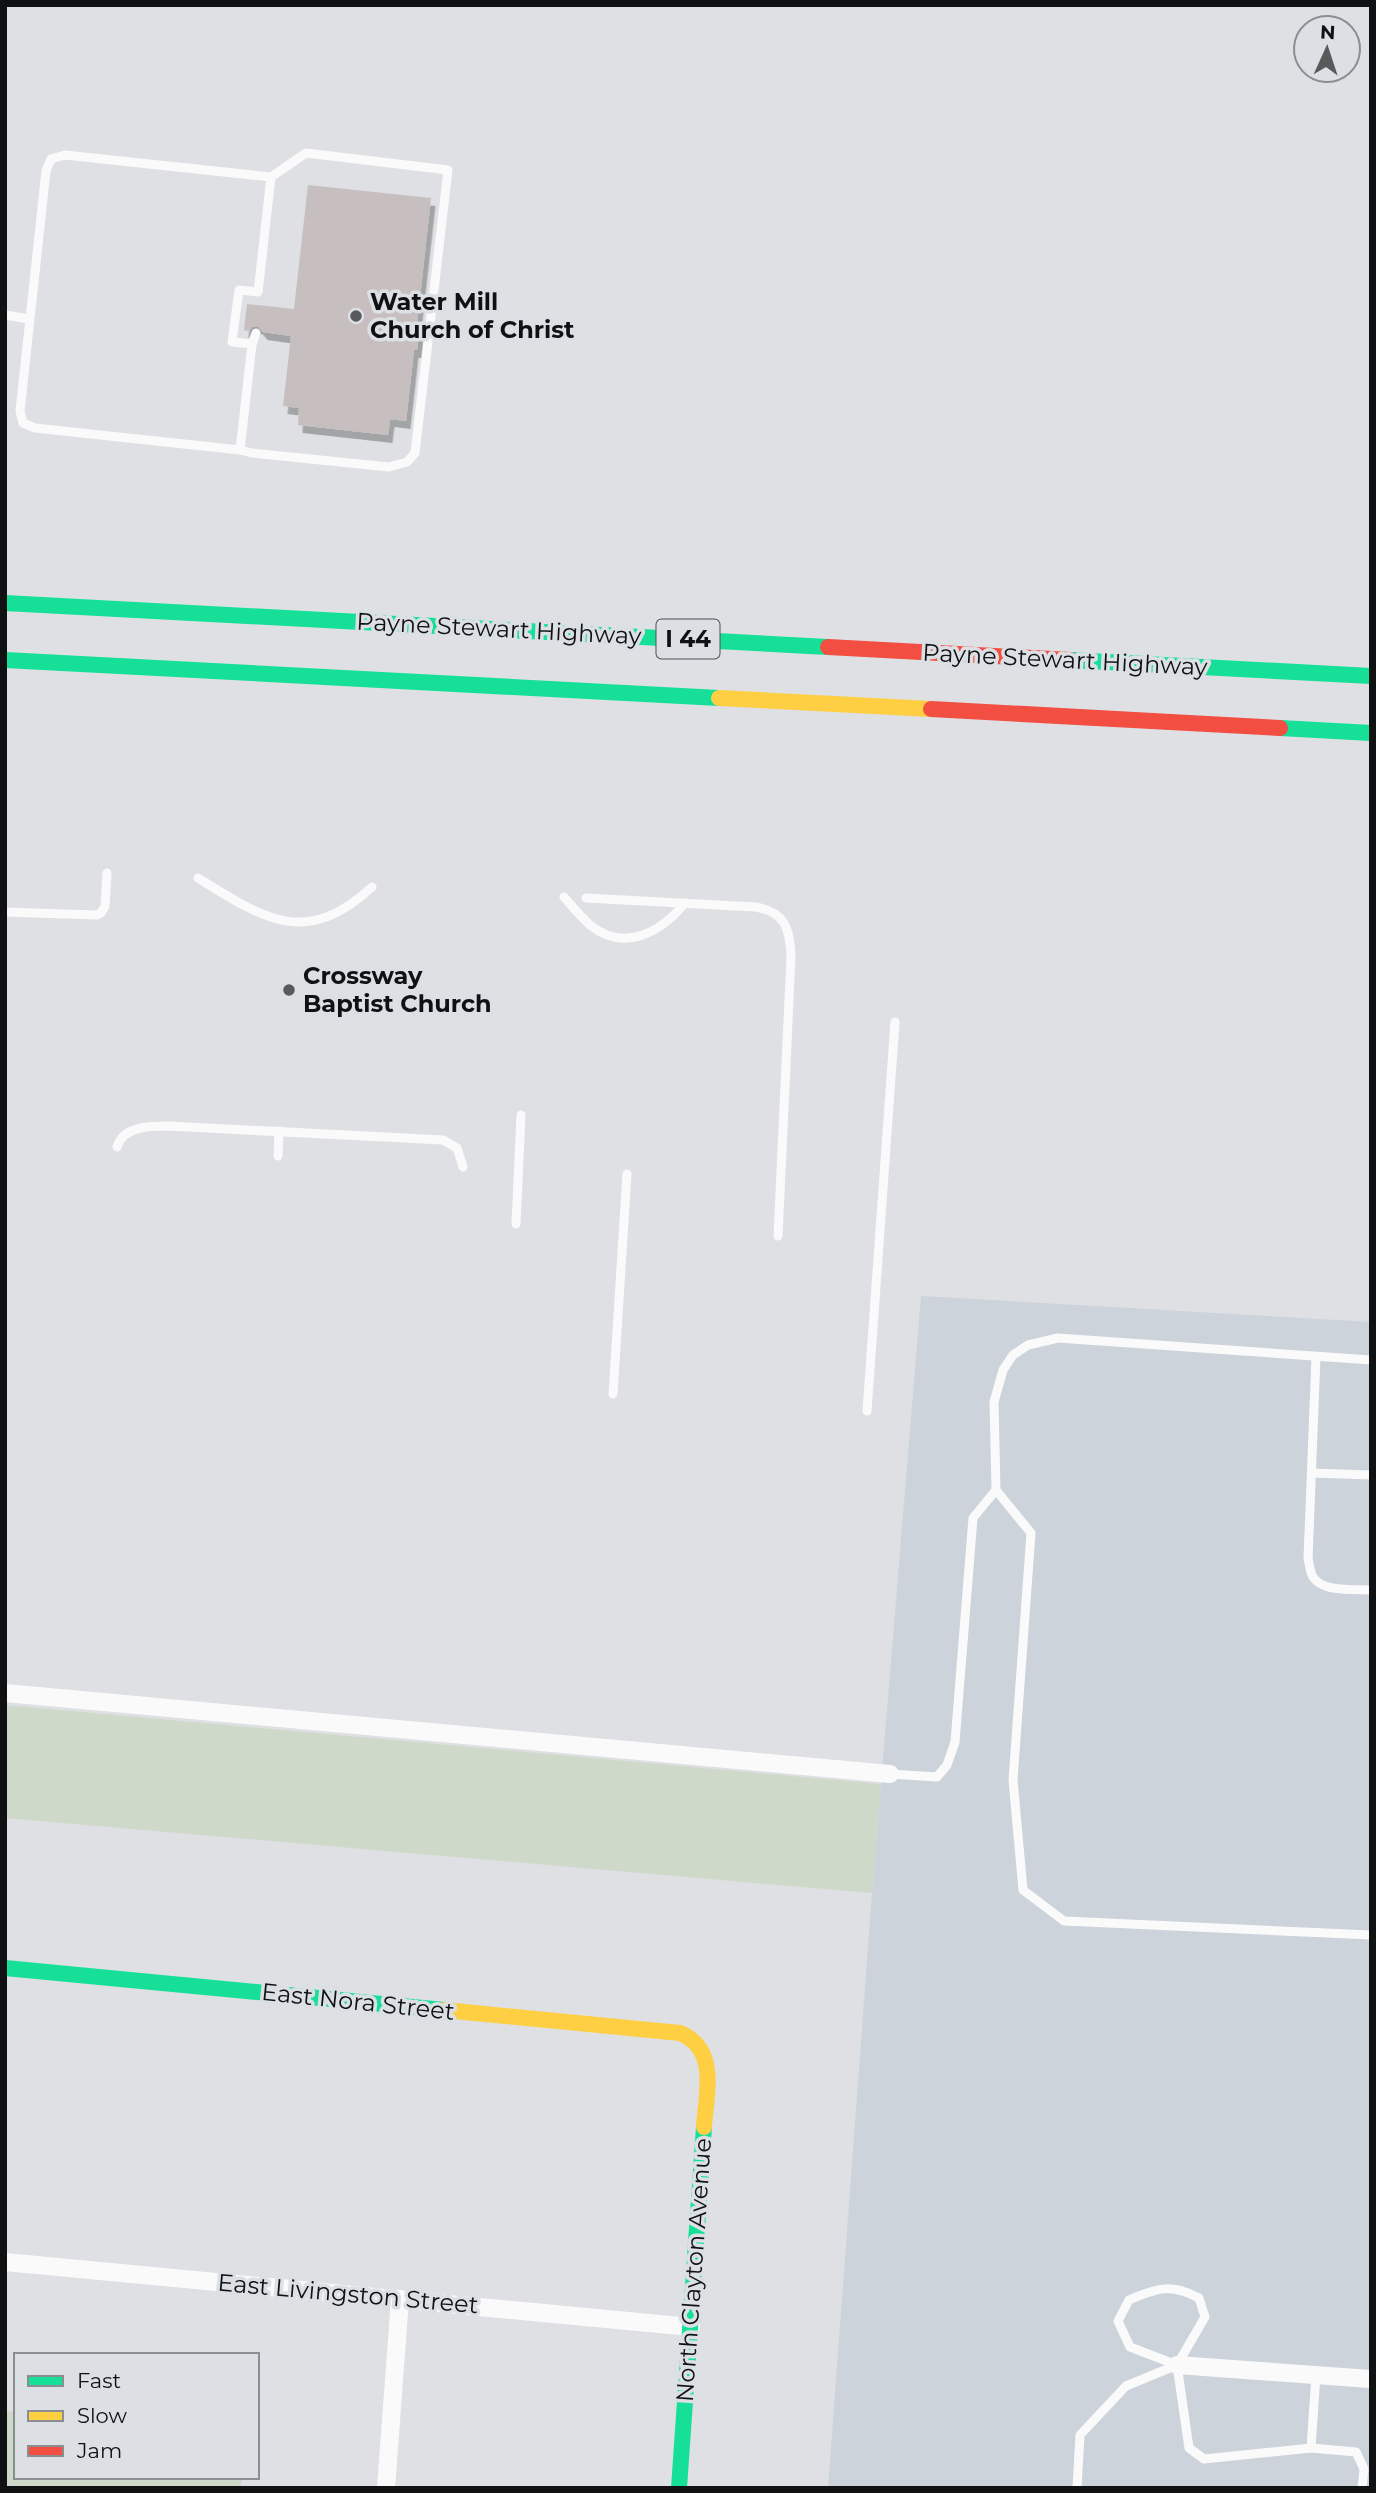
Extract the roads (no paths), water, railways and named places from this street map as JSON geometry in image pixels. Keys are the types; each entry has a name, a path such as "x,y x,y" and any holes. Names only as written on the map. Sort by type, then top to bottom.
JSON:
{"main road":[{"name":"Payne Stewart Highway","path":"5,603 1371,676"},
{"name":"I 44","path":"5,660 1371,733"},
{"name":"East Nora Street","path":"5,1968 680,2033 692,2039 704,2052"},
{"name":"North Clayton Avenue","path":"679,2488 708,2068 704,2052"}],"street":[{"path":"5,1693 890,1774"},
{"name":"East Livingston Street","path":"5,2262 691,2327"},
{"path":"386,2488 400,2299"},
{"path":"1177,2365 1371,2379"}],"lane":[{"path":"306,153 448,170 415,453 401,465 389,467 252,453 27,426 23,423 20,411 29,319 46,171 54,157 65,155 271,177 306,153"},
{"path":"259,304 258,292 271,177"},
{"path":"252,344 232,342 239,290 258,292"},
{"path":"5,315 29,319"},
{"path":"240,450 252,344 256,332"},
{"path":"5,912 97,915 104,910 107,873"},
{"path":"198,878 255,912 271,918 310,922 353,905 372,887"},
{"path":"564,897 600,931 632,938 654,932 671,919 685,903"},
{"path":"586,898 767,908 780,916 789,935 791,957 778,1236"},
{"path":"867,1410 895,1022"},
{"path":"516,1224 521,1115"},
{"path":"117,1147 124,1136 134,1129 149,1126 443,1140 457,1148 463,1167"},
{"path":"278,1156 279,1131"},
{"path":"613,1394 627,1174"},
{"path":"1371,1360 1058,1339 1028,1345 1013,1355 1003,1370 994,1402 996,1490 1031,1533 1013,1780 1023,1890 1063,1921 1371,1936"},
{"path":"1316,1357 1308,1558 1312,1577 1319,1584 1332,1588 1371,1590"},
{"path":"1312,1473 1371,1475"},
{"path":"890,1774 937,1777 947,1765 956,1742 973,1518 996,1490"},
{"path":"1077,2488 1080,2435 1126,2386 1177,2365 1205,2317 1199,2298 1183,2289 1157,2288 1129,2300 1118,2321 1130,2347 1177,2365"},
{"path":"1177,2365 1189,2448 1205,2459 1311,2448 1356,2452 1364,2469 1362,2488"},
{"path":"1311,2448 1316,2375"}],"place":[{"name":"Water Mill Church of Christ","path":"356,316"},
{"name":"Crossway Baptist Church","path":"289,990"}]}
